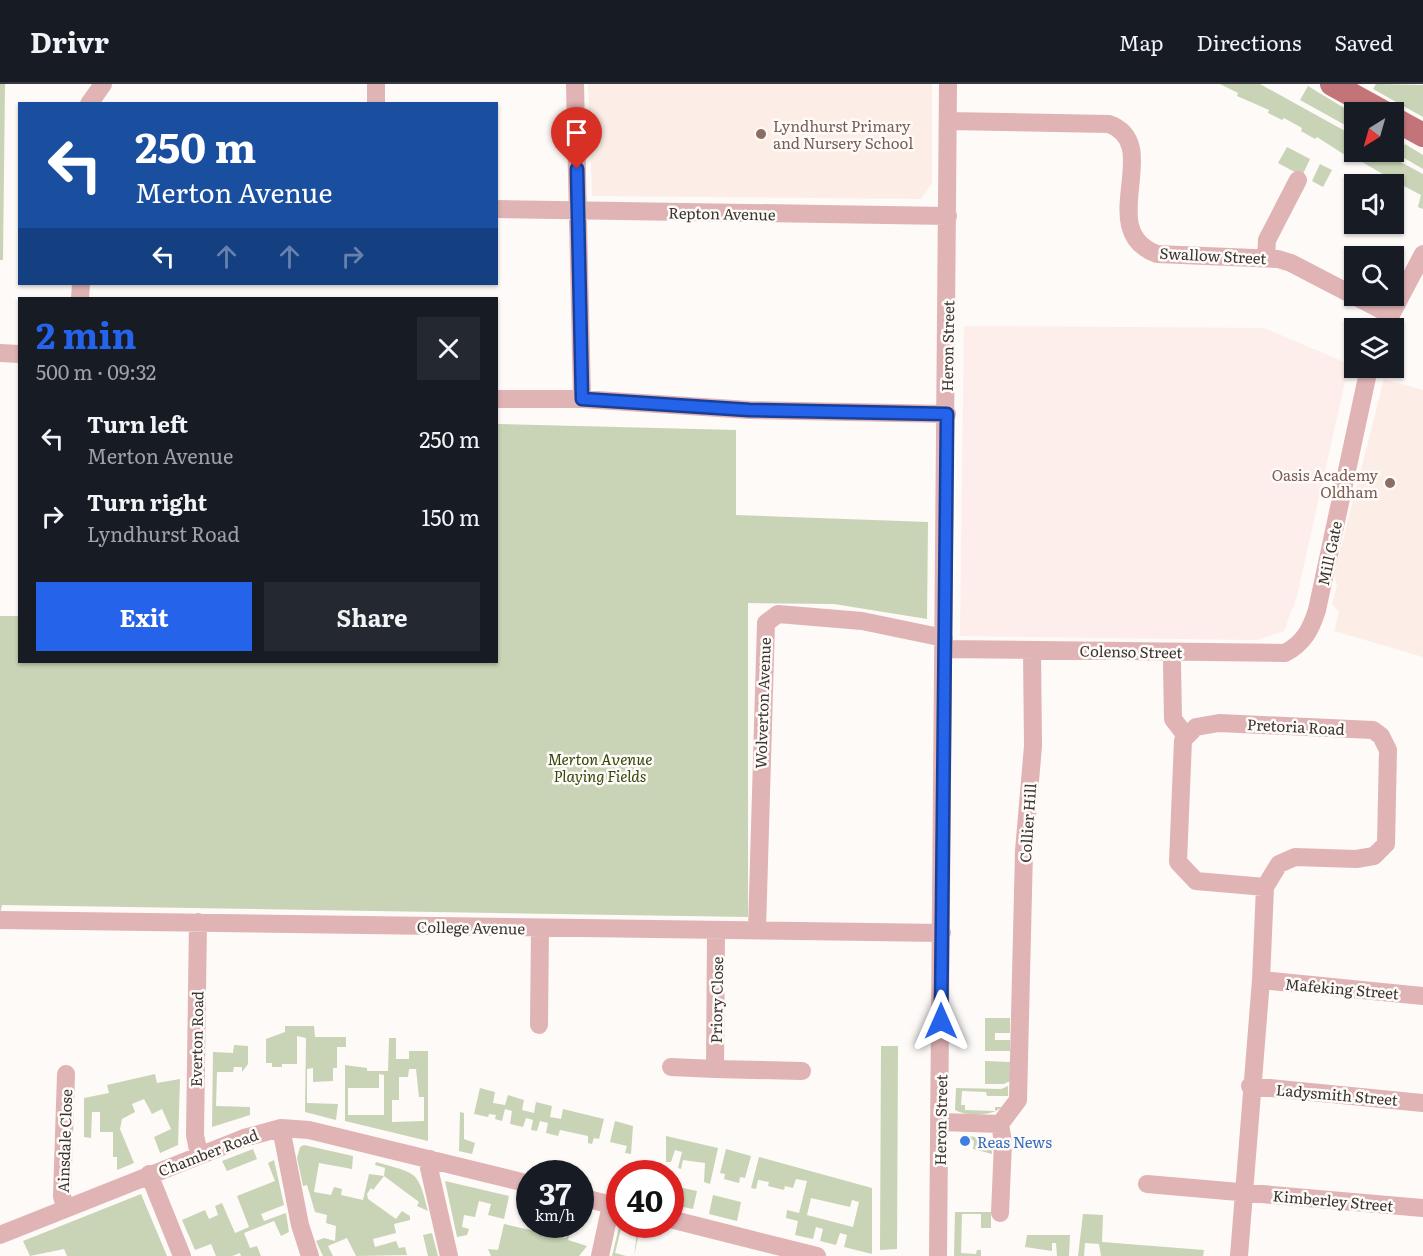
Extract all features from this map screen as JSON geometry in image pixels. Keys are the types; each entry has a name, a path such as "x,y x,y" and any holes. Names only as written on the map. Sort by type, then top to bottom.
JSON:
{"main road":[{"path":"1332,84 1359,90 1372,102"},
{"path":"1404,124 1423,135"}],"street":[{"path":"90,102 103,84"},
{"path":"376,84 376,102"},
{"path":"575,84 582,399"},
{"name":"Heron Street","path":"938,1256 947,414 948,84"},
{"name":"Swallow Street","path":"949,121 1109,124 1117,127 1125,134 1131,151 1129,227 1134,240 1144,249 1157,254 1266,258 1291,263 1380,318"},
{"path":"1266,258 1267,240 1298,180"},
{"name":"Repton Avenue","path":"498,209 948,216"},
{"path":"1389,318 1423,254"},
{"path":"0,353 18,354"},
{"name":"Mill Gate","path":"1309,632 1317,610 1367,378"},
{"path":"498,399 582,399 749,410 947,414"},
{"name":"Wolverton Avenue","path":"757,930 766,624 778,614 815,615 862,621 944,644"},
{"name":"Colenso Street","path":"944,644 1032,650 1285,653 1293,649 1309,632"},
{"name":"Collier Hill","path":"1000,1124 1018,1100 1026,803 1033,746 1032,650"},
{"path":"1172,663 1173,719 1186,736 1181,752 1178,862 1196,880 1265,887 1261,980 1250,1086 1239,1256"},
{"name":"Pretoria Road","path":"1186,736 1196,727 1220,723 1373,730 1381,736 1388,750 1386,844 1374,856 1356,860 1295,857 1279,864 1265,887"},
{"name":"College Avenue","path":"0,920 942,933"},
{"name":"Everton Road","path":"198,922 195,1135 199,1155"},
{"path":"539,1025 540,928"},
{"name":"Priory Close","path":"715,1069 716,930"},
{"name":"Mafeking Street","path":"1261,980 1423,996"},
{"path":"671,1067 802,1071"},
{"name":"Ainsdale Close","path":"65,1208 62,1196 66,1074"},
{"name":"Ladysmith Street","path":"1250,1086 1423,1103"},
{"path":"940,1122 1000,1124 1003,1142 1000,1213"},
{"path":"281,1128 300,1225 310,1256"},
{"name":"Chamber Road","path":"0,1235 259,1132 281,1128 334,1135 516,1180"},
{"path":"430,1159 429,1168 449,1256"},
{"path":"149,1174 182,1256"},
{"name":"Kimberley Street","path":"1147,1184 1423,1208"},
{"path":"684,1223 785,1252 817,1256"},
{"path":"600,1256 606,1236"}],"shaded area":[{"name":"Lyndhurst Primary and Nursery School","path":"588,84 932,84 932,183 921,199 592,196"},
{"path":"964,326 1264,328 1344,362 1344,378 1346,378 1297,596 1284,631 1257,640 960,636"},
{"name":"Oasis Academy Oldham","path":"1384,379 1423,390 1423,657 1334,631 1339,612 1332,604 1337,585 1334,575"}],"green space":[{"path":"0,84 5,84 3,260 0,260"},
{"path":"1220,84 1260,84 1344,130 1344,154 1317,137 1315,139 1301,131 1302,128 1284,118 1282,120 1268,113 1269,110 1237,96 1238,93"},
{"path":"1376,84 1423,85 1423,117 1404,106 1404,102 1396,102 1373,89"},
{"path":"1308,86 1344,108 1344,124 1300,100"},
{"path":"1405,144 1423,155 1423,169 1404,158"},
{"path":"1287,147 1310,159 1302,176 1278,163"},
{"path":"1362,162 1401,162 1423,174 1423,209 1418,207 1421,195 1404,186 1404,174 1383,174"},
{"path":"1320,164 1332,170 1323,187 1312,181"},
{"name":"Merton Avenue Playing Fields","path":"498,424 736,430 736,515 928,522 927,619 834,604 748,603 748,917 2,905 0,914 0,616 18,616 18,663 498,663"},
{"path":"985,1018 1010,1018 1010,1033 995,1033 995,1040 1010,1040 1010,1051 985,1051"},
{"path":"285,1026 314,1026 315,1037 346,1037 346,1047 337,1047 337,1068 333,1068 333,1081 313,1082 313,1068 307,1069 307,1103 338,1104 336,1120 305,1112 306,1038 297,1036 297,1064 272,1067 272,1063 266,1063 266,1039 285,1032"},
{"path":"389,1038 396,1038 396,1059 409,1059 409,1051 428,1051 428,1141 345,1121 345,1065 367,1068 367,1071 388,1071","holes":["409,1069 416,1069 419,1097 424,1097 424,1121 392,1122 392,1100 399,1100 399,1077 408,1077","379,1074 384,1075 384,1115 348,1115 348,1088 379,1088"]},
{"path":"234,1045 248,1046 248,1064 242,1072 242,1067 234,1067 233,1072 217,1072 216,1106 250,1107 250,1115 212,1127 213,1052 233,1053"},
{"path":"881,1046 898,1046 897,1249 880,1250"},
{"path":"985,1061 1010,1062 1010,1081 1004,1084 985,1084"},
{"path":"155,1074 157,1083 180,1079 178,1145 160,1153 154,1137 171,1129 162,1109 152,1114 144,1099 132,1104 135,1112 122,1119 120,1129 134,1163 117,1170 117,1157 113,1157 113,1132 100,1132 100,1112 92,1112 91,1138 84,1137 84,1098 109,1093 107,1085"},
{"path":"1008,1086 1008,1096 987,1096 986,1092 962,1091 961,1105 965,1105 965,1110 995,1111 986,1114 960,1112 955,1110 956,1088 1001,1089"},
{"path":"480,1088 495,1092 493,1103 505,1105 508,1095 524,1100 522,1110 534,1113 536,1102 552,1106 550,1117 561,1119 563,1109 604,1119 599,1139 594,1138 592,1144 588,1143 588,1136 560,1130 558,1136 546,1133 548,1123 540,1121 537,1131 531,1130 533,1120 526,1118 523,1127 510,1124 512,1111 505,1109 502,1121 495,1119 496,1115 489,1114 488,1117 474,1114"},
{"path":"460,1112 464,1113 464,1139 475,1143 472,1154 459,1151"},
{"path":"615,1121 633,1126 631,1154 625,1153 627,1146 610,1142"},
{"path":"963,1135 987,1139 992,1145 992,1154 973,1149 974,1141"},
{"path":"666,1136 718,1148 710,1184 704,1182 705,1163 680,1160 682,1152 675,1150 672,1160 666,1160"},
{"path":"304,1145 353,1156 352,1169 319,1163 314,1192 331,1195 334,1187 342,1189 341,1195 363,1200 369,1174 384,1176 373,1190 371,1188 367,1194 368,1199 396,1219 402,1211 410,1216 410,1220 394,1224 396,1233 373,1239 375,1247 396,1241 399,1248 405,1247 407,1255 356,1256 347,1238 328,1246 333,1256 323,1256 316,1241 324,1238 335,1241 336,1226 326,1223 327,1215 315,1212 307,1185 303,1186 297,1158 300,1147"},
{"path":"253,1149 257,1159 227,1171 222,1161"},
{"path":"726,1149 751,1156 745,1178 740,1177 739,1183 724,1179 725,1174 720,1173"},
{"path":"759,1157 872,1188 872,1254 844,1247 847,1235 840,1233 836,1245 820,1241 823,1229 816,1227 813,1239 795,1235 798,1221 786,1218 787,1210 799,1213 807,1181 796,1179 793,1188 785,1186 784,1190 768,1186 769,1182 758,1180 756,1189 751,1188","holes":["811,1198 850,1207 852,1200 859,1202 853,1227 807,1215"]},
{"path":"274,1160 284,1205 261,1214 264,1221 286,1213 289,1232 281,1236 274,1221 244,1233 250,1248 257,1246 261,1256 241,1256 240,1253 232,1256 216,1256 211,1244 195,1250 182,1220 205,1210 209,1219 218,1215 215,1206 222,1203 235,1233 249,1227 237,1196 275,1181 268,1163"},
{"path":"376,1162 413,1175 421,1187 428,1211 417,1206 419,1202 384,1176 385,1168 375,1165"},
{"path":"445,1181 509,1196 504,1219 488,1215 491,1204 479,1201 475,1217 464,1215 462,1227 469,1229 467,1235 457,1237"},
{"path":"684,1188 697,1191 693,1209 684,1207"},
{"path":"141,1194 167,1256 67,1256 64,1249 30,1256 23,1241"},
{"path":"713,1195 741,1202 737,1221 709,1214"},
{"path":"955,1212 991,1212 991,1228 981,1228 981,1214 962,1214 961,1253 976,1254 977,1250 981,1250 981,1256 954,1256"},
{"path":"1083,1214 1103,1215 1102,1242 1204,1250 1203,1256 1101,1256 1099,1244 1085,1243 1084,1256 1078,1256"},
{"path":"504,1224 516,1227 516,1238 568,1238 568,1240 587,1246 579,1256 491,1256 488,1249 498,1250"},
{"path":"432,1233 438,1256 428,1256 423,1235"},
{"path":"1027,1235 1070,1235 1069,1256 1057,1256 1056,1243 1052,1243 1052,1251 1025,1247"},
{"path":"616,1238 619,1238 615,1253 626,1256 612,1256"}],"place":[{"name":"Lyndhurst Primary and Nursery School","path":"761,134"},
{"name":"Oasis Academy Oldham","path":"1390,483"},
{"name":"Reas News","path":"965,1141"}],"route":[{"path":"577,169 582,399 749,410 947,414 941,1021"}]}
